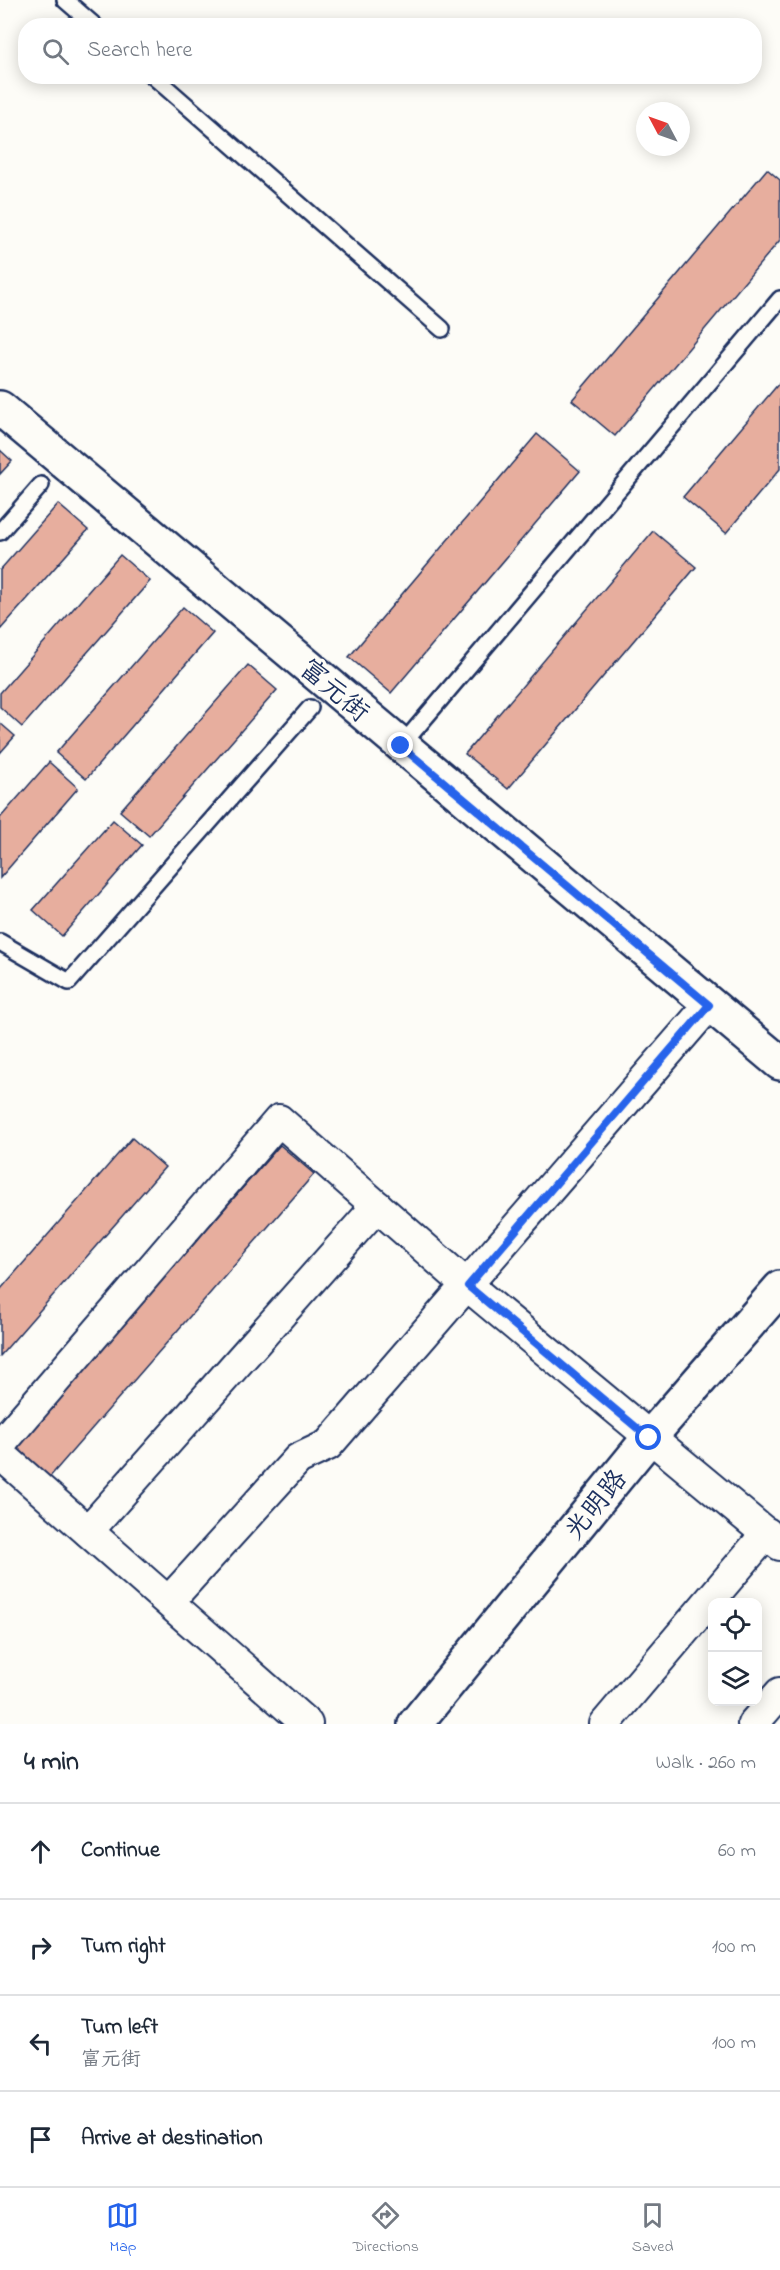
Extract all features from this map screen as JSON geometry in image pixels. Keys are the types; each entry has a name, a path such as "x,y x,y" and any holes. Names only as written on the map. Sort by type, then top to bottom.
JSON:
{"street":[{"name":"富元街","path":"0,408 780,1064"},
{"path":"169,1601 298,1459 327,1445 468,1286 709,1005"},
{"path":"0,1444 279,1120 468,1286 649,1438 774,1539 605,1724"},
{"path":"88,1531 377,1206"},
{"name":"光明路","path":"415,1724 649,1438 780,1288"},
{"path":"0,1454 307,1724"},
{"path":"753,1724 780,1693"}],"lane":[{"path":"65,0 86,18"},
{"path":"162,84 442,329"},
{"path":"401,746 780,299"},
{"path":"0,532 41,484"},
{"path":"0,942 69,982 310,708"}],"building":[{"path":"767,169 780,180 780,240 615,436 572,400"},
{"path":"780,382 780,469 726,533 683,497"},
{"path":"537,434 580,471 391,693 349,657"},
{"path":"0,450 12,461 0,474"},
{"path":"58,504 88,530 0,630 0,570"},
{"path":"653,531 696,567 508,789 465,754"},
{"path":"120,555 150,581 22,727 0,707 0,693"},
{"path":"183,607 213,633 86,779 56,753"},
{"path":"248,665 277,690 149,836 120,811"},
{"path":"0,723 15,736 0,753"},
{"path":"49,762 78,788 0,878 0,818"},
{"path":"113,820 142,845 62,936 33,910"},
{"path":"132,1138 165,1167 0,1356 0,1290"},
{"path":"280,1145 314,1174 41,1487 8,1457"}],"route":[{"path":"401,746 709,1005 468,1286 649,1438"}]}
